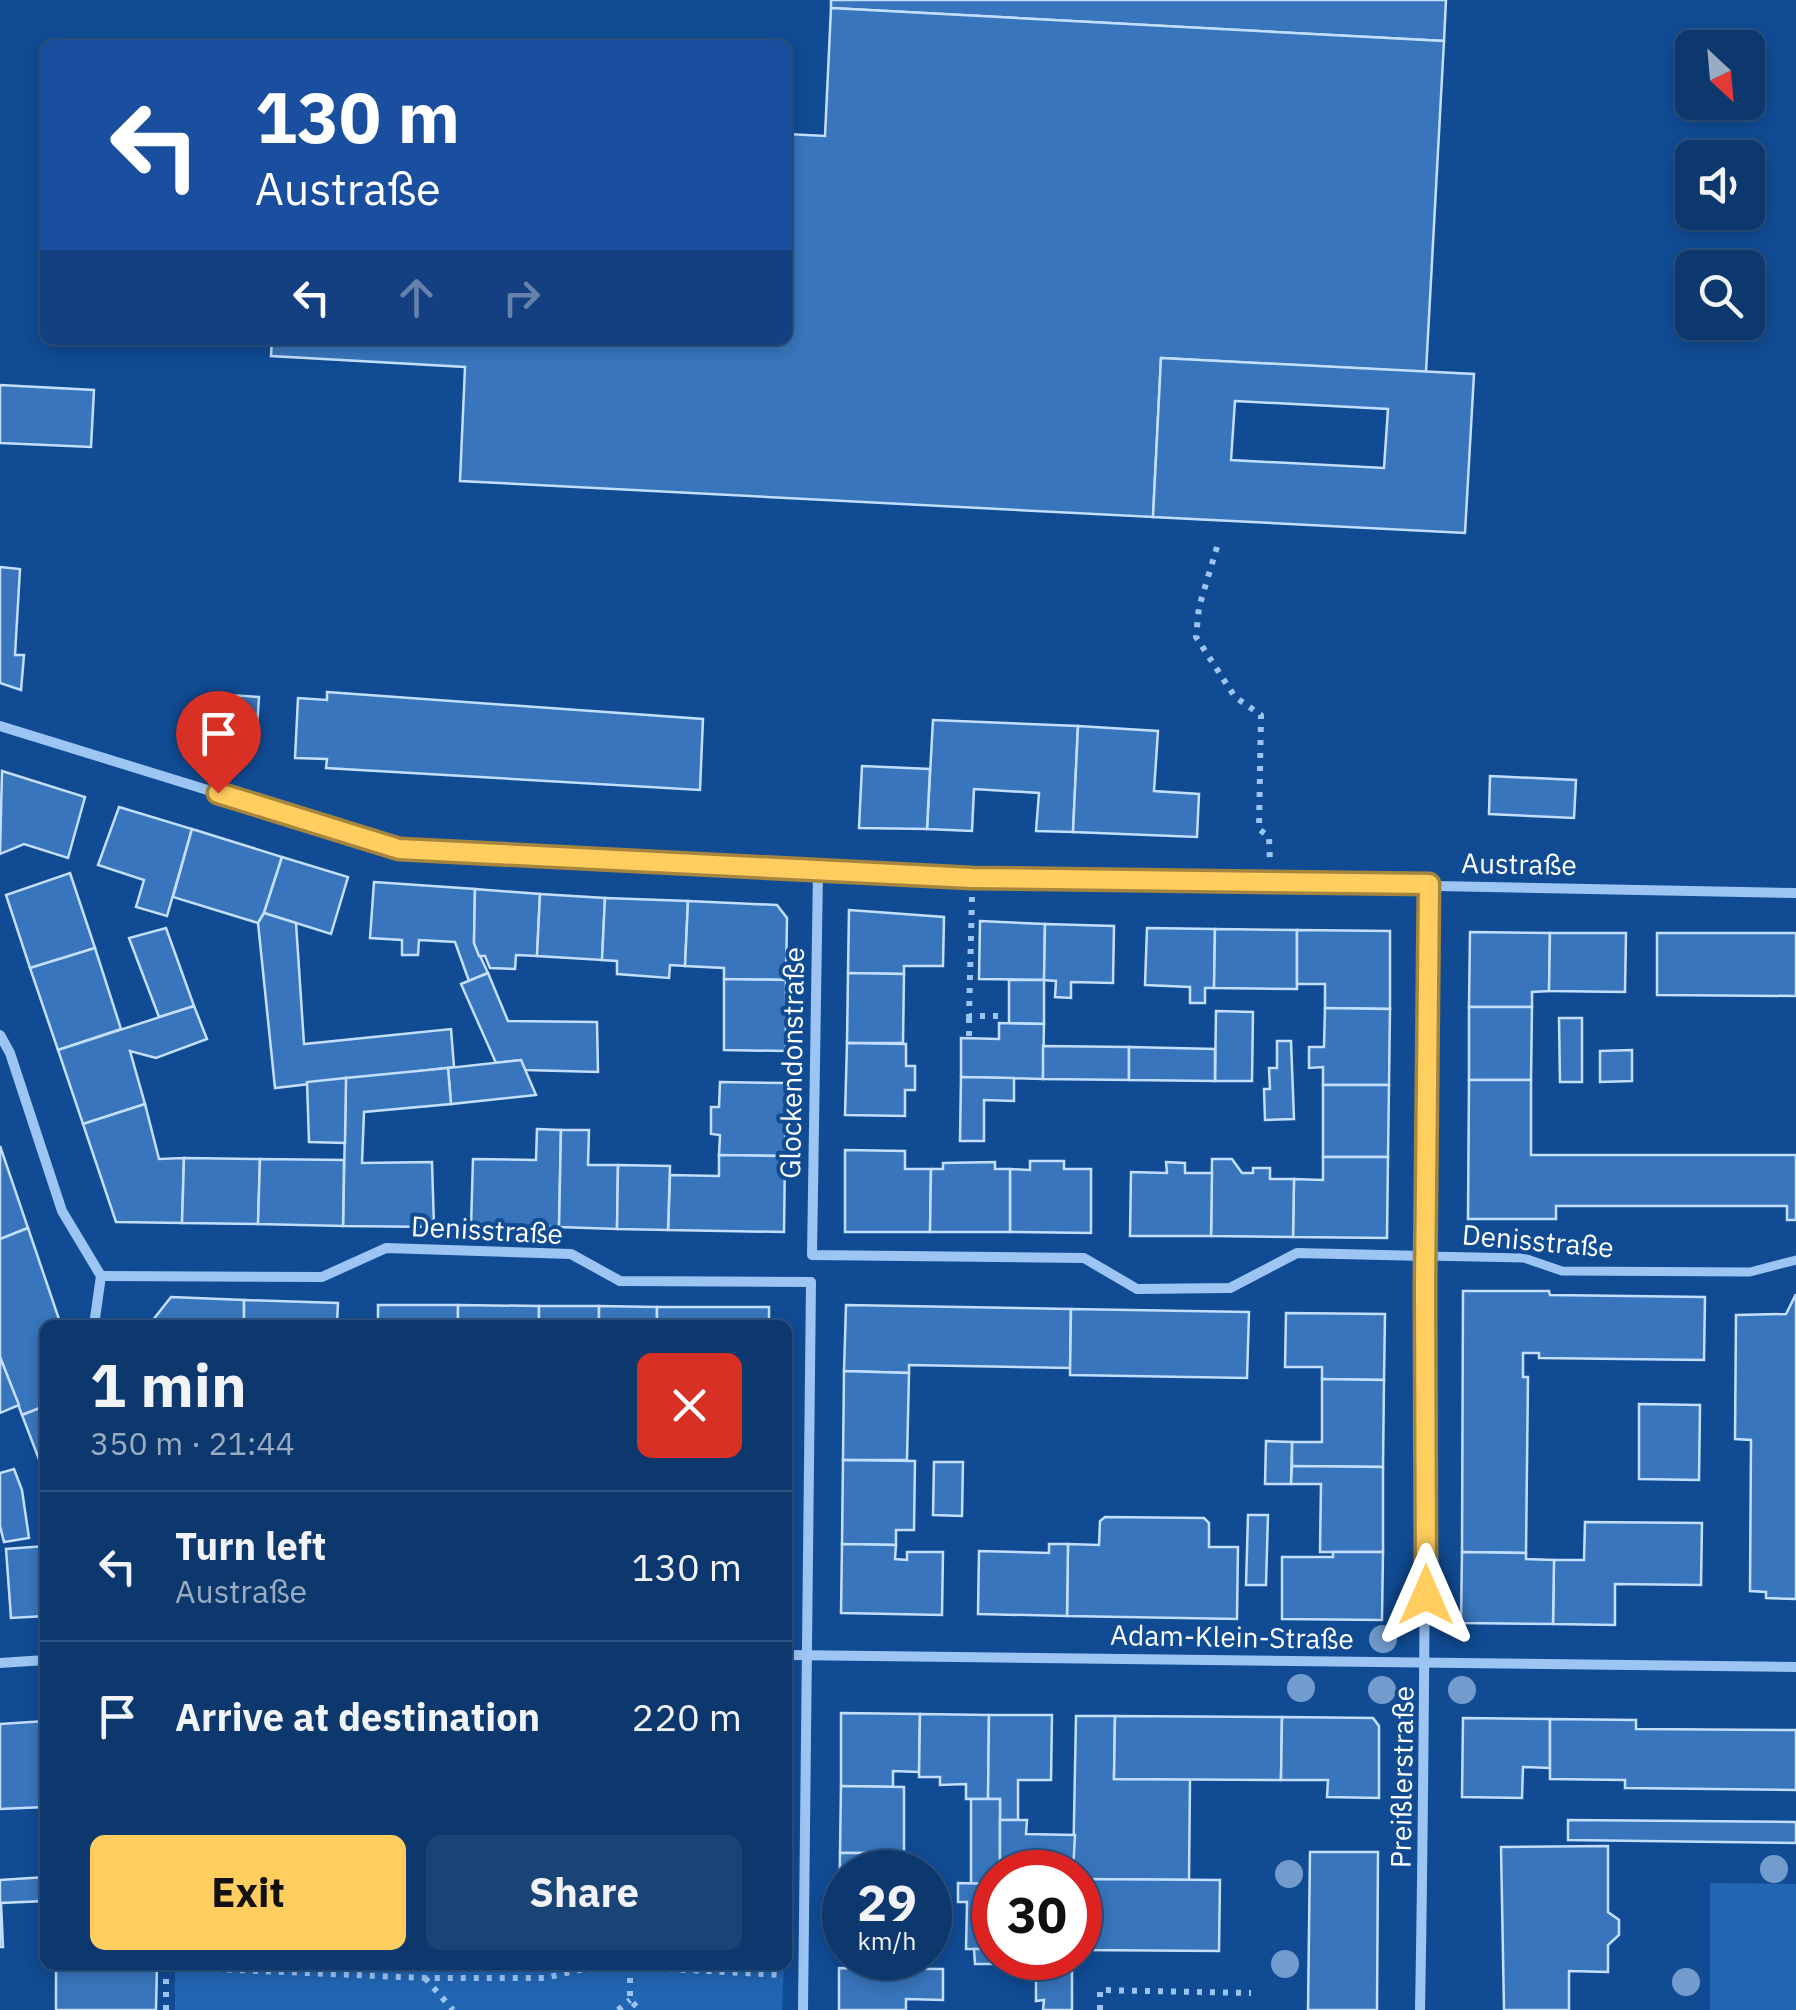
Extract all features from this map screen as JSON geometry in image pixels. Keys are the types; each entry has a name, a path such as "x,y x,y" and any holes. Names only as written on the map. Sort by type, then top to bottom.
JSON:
{"street":[{"name":"Austraße","path":"0,726 399,849 972,878 1796,893"},
{"name":"Glockendonstraße","path":"812,1255 818,871"},
{"name":"Preißlerstraße","path":"1420,2010 1427,1662 1425,1256 1429,884"},
{"path":"0,1034 10,1053 62,1211 101,1276 95,1320"},
{"name":"Denisstraße","path":"101,1276 322,1277 386,1248 571,1254 620,1281 812,1282 807,1655"},
{"name":"Denisstraße","path":"812,1255 1084,1258 1136,1288 1230,1288 1297,1253 1524,1258 1562,1271 1750,1272 1796,1260"},
{"name":"Adam-Klein-Straße","path":"792,1655 1796,1668"},
{"path":"803,2010 807,1655"},
{"path":"0,1663 40,1660"}],"path":[{"path":"1216,547 1199,608 1196,637 1234,697 1260,715 1259,829 1269,836 1270,870"},
{"path":"969,1036 972,878"},
{"path":"969,1016 1004,1016"},
{"path":"166,1970 166,2010"},
{"path":"266,1970 425,1978 545,1978 578,1970"},
{"path":"630,1970 630,2000 640,2010"},
{"path":"699,1970 803,1976"},
{"path":"425,1978 453,2010"},
{"path":"1100,2010 1100,1990 1251,1992"},
{"path":"618,2010 630,2000"}],"shaded area":[{"path":"1710,1883 1796,1884 1796,2010 1710,2010"},
{"path":"175,1970 784,1970 782,2010 175,2010"}],"building":[{"path":"831,0 1446,0 1444,41 831,8"},
{"path":"831,8 1444,41 1426,372 1161,358 1153,517 460,481 465,367 271,356 272,345 792,345 792,134 825,136"},
{"path":"1161,358 1474,374 1465,533 1153,517","holes":["1235,401 1388,409 1384,468 1231,460"]},
{"path":"0,385 94,390 91,447 0,443"},
{"path":"0,567 20,569 15,655 24,655 21,690 0,683"},
{"path":"327,692 703,719 700,790 326,768 327,759 295,758 298,698 327,700"},
{"path":"229,695 259,697 256,744 227,742"},
{"path":"933,720 1078,726 1073,832 1036,831 1039,793 974,789 972,831 927,829"},
{"path":"1078,726 1158,731 1154,791 1199,794 1197,837 1073,832"},
{"path":"862,766 930,769 927,829 859,828"},
{"path":"2,771 85,797 68,858 24,844 0,854"},
{"path":"1490,776 1576,780 1574,818 1489,814"},
{"path":"119,807 192,829 167,916 136,907 144,880 98,865"},
{"path":"192,829 282,857 258,923 173,897"},
{"path":"282,857 348,877 331,934 264,913"},
{"path":"70,873 95,948 30,968 6,895"},
{"path":"374,882 475,889 474,943 488,973 469,981 455,942 419,940 418,955 402,955 402,940 370,938"},
{"path":"475,889 540,894 537,956 516,955 515,969 490,968 474,943"},
{"path":"540,894 605,898 602,960 537,956"},
{"path":"605,898 688,901 685,966 670,965 669,978 617,974 617,961 602,960"},
{"path":"688,901 777,905 787,918 786,980 724,979 724,968 685,966"},
{"path":"849,910 944,917 943,966 904,966 904,974 848,973"},
{"path":"264,913 296,923 304,1044 451,1029 454,1067 275,1088 258,923"},
{"path":"980,921 1045,924 1044,980 979,979"},
{"path":"1045,924 1114,926 1113,983 1071,982 1071,998 1055,997 1056,981 1044,980"},
{"path":"166,928 194,1006 159,1017 129,938"},
{"path":"1147,928 1215,929 1214,988 1205,988 1205,1003 1190,1003 1190,987 1145,985"},
{"path":"1215,929 1297,930 1297,989 1214,988"},
{"path":"1297,930 1390,931 1390,1009 1325,1008 1325,984 1297,984"},
{"path":"1470,932 1550,933 1549,991 1532,992 1532,1007 1469,1007"},
{"path":"1550,933 1626,933 1625,992 1549,991"},
{"path":"1657,933 1796,933 1796,996 1657,995"},
{"path":"95,948 121,1029 58,1050 30,968"},
{"path":"488,973 508,1021 597,1022 598,1072 525,1070 521,1060 496,1063 461,984"},
{"path":"848,973 904,974 903,1043 847,1043"},
{"path":"724,979 786,980 786,1051 724,1050"},
{"path":"1009,980 1044,980 1044,1024 1009,1023"},
{"path":"194,1006 207,1039 156,1058 130,1051 145,1104 83,1124 58,1050"},
{"path":"1469,1007 1532,1007 1531,1080 1469,1080"},
{"path":"1325,1008 1390,1009 1389,1085 1323,1085 1323,1067 1309,1068 1309,1047 1324,1047"},
{"path":"1216,1011 1253,1012 1252,1081 1215,1081"},
{"path":"1559,1018 1582,1018 1582,1082 1560,1082"},
{"path":"999,1023 1044,1024 1043,1079 961,1077 961,1038 999,1039"},
{"path":"1277,1041 1291,1041 1294,1119 1265,1120 1264,1089 1270,1089 1269,1068 1277,1068"},
{"path":"847,1043 906,1044 906,1066 915,1066 915,1090 905,1090 905,1116 845,1115"},
{"path":"1043,1046 1129,1047 1129,1080 1043,1079"},
{"path":"1129,1047 1215,1049 1215,1081 1129,1080"},
{"path":"1632,1050 1632,1081 1600,1082 1600,1051"},
{"path":"521,1060 536,1095 451,1104 448,1068"},
{"path":"448,1068 451,1104 364,1112 362,1163 432,1162 434,1227 343,1226 346,1078"},
{"path":"961,1077 1014,1078 1014,1101 984,1100 984,1141 960,1141"},
{"path":"346,1078 345,1143 309,1142 307,1082"},
{"path":"1469,1080 1531,1080 1531,1155 1796,1155 1796,1220 1787,1220 1787,1206 1556,1206 1556,1219 1468,1219"},
{"path":"720,1082 787,1083 785,1156 719,1155 720,1135 711,1134 711,1107 719,1107"},
{"path":"1323,1085 1389,1085 1388,1157 1323,1157"},
{"path":"145,1104 159,1159 184,1158 182,1223 116,1222 83,1124"},
{"path":"537,1129 561,1130 559,1227 471,1226 473,1159 536,1160"},
{"path":"561,1130 589,1130 588,1165 618,1165 617,1229 559,1227"},
{"path":"0,1146 28,1228 0,1239"},
{"path":"845,1150 905,1151 905,1169 931,1169 930,1232 845,1232"},
{"path":"719,1155 785,1156 784,1232 668,1230 670,1175 719,1176"},
{"path":"1323,1157 1388,1157 1387,1238 1293,1237 1294,1179 1323,1180"},
{"path":"184,1158 260,1159 258,1224 182,1223"},
{"path":"260,1159 344,1160 343,1226 258,1224"},
{"path":"1212,1159 1232,1159 1242,1173 1270,1168 1270,1179 1294,1179 1293,1237 1211,1236"},
{"path":"1030,1161 1064,1161 1064,1169 1091,1169 1091,1233 1010,1232 1010,1169 1030,1170"},
{"path":"995,1162 995,1169 1010,1169 1010,1232 930,1232 931,1169 943,1169 943,1163"},
{"path":"1166,1162 1185,1163 1185,1173 1212,1173 1211,1236 1130,1236 1131,1172 1167,1173"},
{"path":"618,1165 670,1166 668,1230 617,1229"},
{"path":"28,1228 59,1320 40,1320 40,1408 22,1415 0,1357 0,1239"},
{"path":"1463,1291 1705,1297 1704,1360 1539,1358 1539,1353 1523,1353 1523,1377 1528,1377 1526,1553 1462,1552"},
{"path":"1796,1294 1796,1599 1766,1598 1766,1592 1750,1591 1751,1440 1735,1439 1736,1315 1786,1314"},
{"path":"171,1297 244,1300 244,1320 153,1320"},
{"path":"244,1300 338,1303 337,1320 244,1320"},
{"path":"378,1305 458,1305 458,1320 378,1320"},
{"path":"458,1305 539,1306 539,1320 458,1320"},
{"path":"846,1305 1071,1309 1070,1368 909,1365 909,1373 844,1371"},
{"path":"539,1306 599,1306 599,1320 539,1320"},
{"path":"599,1306 657,1307 657,1320 599,1320"},
{"path":"657,1307 769,1307 769,1320 657,1320"},
{"path":"1071,1309 1249,1312 1247,1378 1070,1375"},
{"path":"1286,1313 1385,1314 1384,1380 1322,1379 1322,1367 1285,1367"},
{"path":"0,1357 19,1405 0,1413"},
{"path":"844,1371 909,1373 907,1460 843,1460"},
{"path":"1322,1379 1384,1380 1383,1467 1292,1466 1292,1442 1322,1442"},
{"path":"1639,1404 1700,1405 1699,1480 1639,1479"},
{"path":"40,1408 40,1462 22,1415"},
{"path":"1266,1441 1292,1442 1291,1484 1265,1484"},
{"path":"843,1460 915,1461 914,1530 896,1530 896,1545 842,1544"},
{"path":"934,1462 963,1462 962,1516 933,1515"},
{"path":"1292,1466 1383,1467 1383,1552 1320,1552 1321,1484 1291,1484"},
{"path":"14,1469 22,1490 29,1538 4,1542 0,1526 0,1473"},
{"path":"1248,1515 1268,1515 1266,1585 1246,1585"},
{"path":"1105,1517 1204,1518 1209,1523 1209,1547 1238,1547 1237,1619 1067,1616 1068,1544 1099,1545 1100,1521"},
{"path":"1585,1522 1702,1523 1701,1585 1615,1584 1615,1625 1553,1624 1554,1560 1584,1560"},
{"path":"842,1544 896,1545 895,1559 907,1560 907,1552 943,1552 942,1615 841,1613"},
{"path":"1049,1544 1068,1544 1067,1616 978,1614 979,1551 1049,1553"},
{"path":"40,1546 40,1616 11,1618 6,1549"},
{"path":"1333,1552 1383,1552 1382,1620 1282,1619 1282,1557 1333,1557"},
{"path":"1462,1552 1526,1553 1526,1559 1554,1560 1553,1624 1461,1623"},
{"path":"841,1713 920,1714 919,1772 893,1771 893,1787 841,1786"},
{"path":"920,1714 989,1715 988,1799 966,1799 966,1784 940,1785 940,1777 919,1777"},
{"path":"989,1715 1052,1715 1051,1780 1018,1780 1018,1820 1000,1820 1000,1799 988,1799"},
{"path":"1076,1716 1115,1716 1114,1779 1190,1779 1189,1880 1102,1879 1102,1850 1073,1850"},
{"path":"1115,1716 1282,1717 1281,1780 1114,1779"},
{"path":"1282,1717 1373,1718 1379,1726 1379,1798 1327,1797 1328,1780 1281,1780"},
{"path":"1463,1718 1550,1719 1550,1768 1523,1767 1522,1798 1462,1797"},
{"path":"1550,1719 1636,1720 1636,1729 1796,1730 1796,1790 1625,1788 1625,1780 1550,1779"},
{"path":"40,1721 40,1807 0,1809 0,1724"},
{"path":"841,1786 904,1787 904,1850 840,1850"},
{"path":"971,1799 1000,1799 1000,1850 972,1850 971,1884"},
{"path":"1000,1820 1027,1820 1026,1834 1075,1835 1074,1850 1000,1850"},
{"path":"1568,1820 1796,1822 1796,1843 1568,1840"},
{"path":"1608,1846 1608,1912 1619,1920 1619,1935 1608,1945 1608,1972 1569,1971 1569,2010 1504,2010 1501,1847"},
{"path":"1310,1852 1378,1852 1377,2010 1308,2010"},
{"path":"40,1877 40,1901 1,1903 3,1947 0,1947 0,1880"},
{"path":"1102,1879 1220,1880 1219,1951 1102,1950"},
{"path":"958,1883 972,1883 972,1949 966,1949 967,1902 958,1902"},
{"path":"56,1970 157,1970 156,2010 56,2010"},
{"path":"839,1980 943,1980 943,2000 906,1999 906,2010 839,2010"},
{"path":"1036,1980 1072,1980 1072,2010 1043,2010 1044,2000 1036,2001"}],"route":[{"path":"218,793 399,849 972,878 1429,884 1426,1595"}]}
